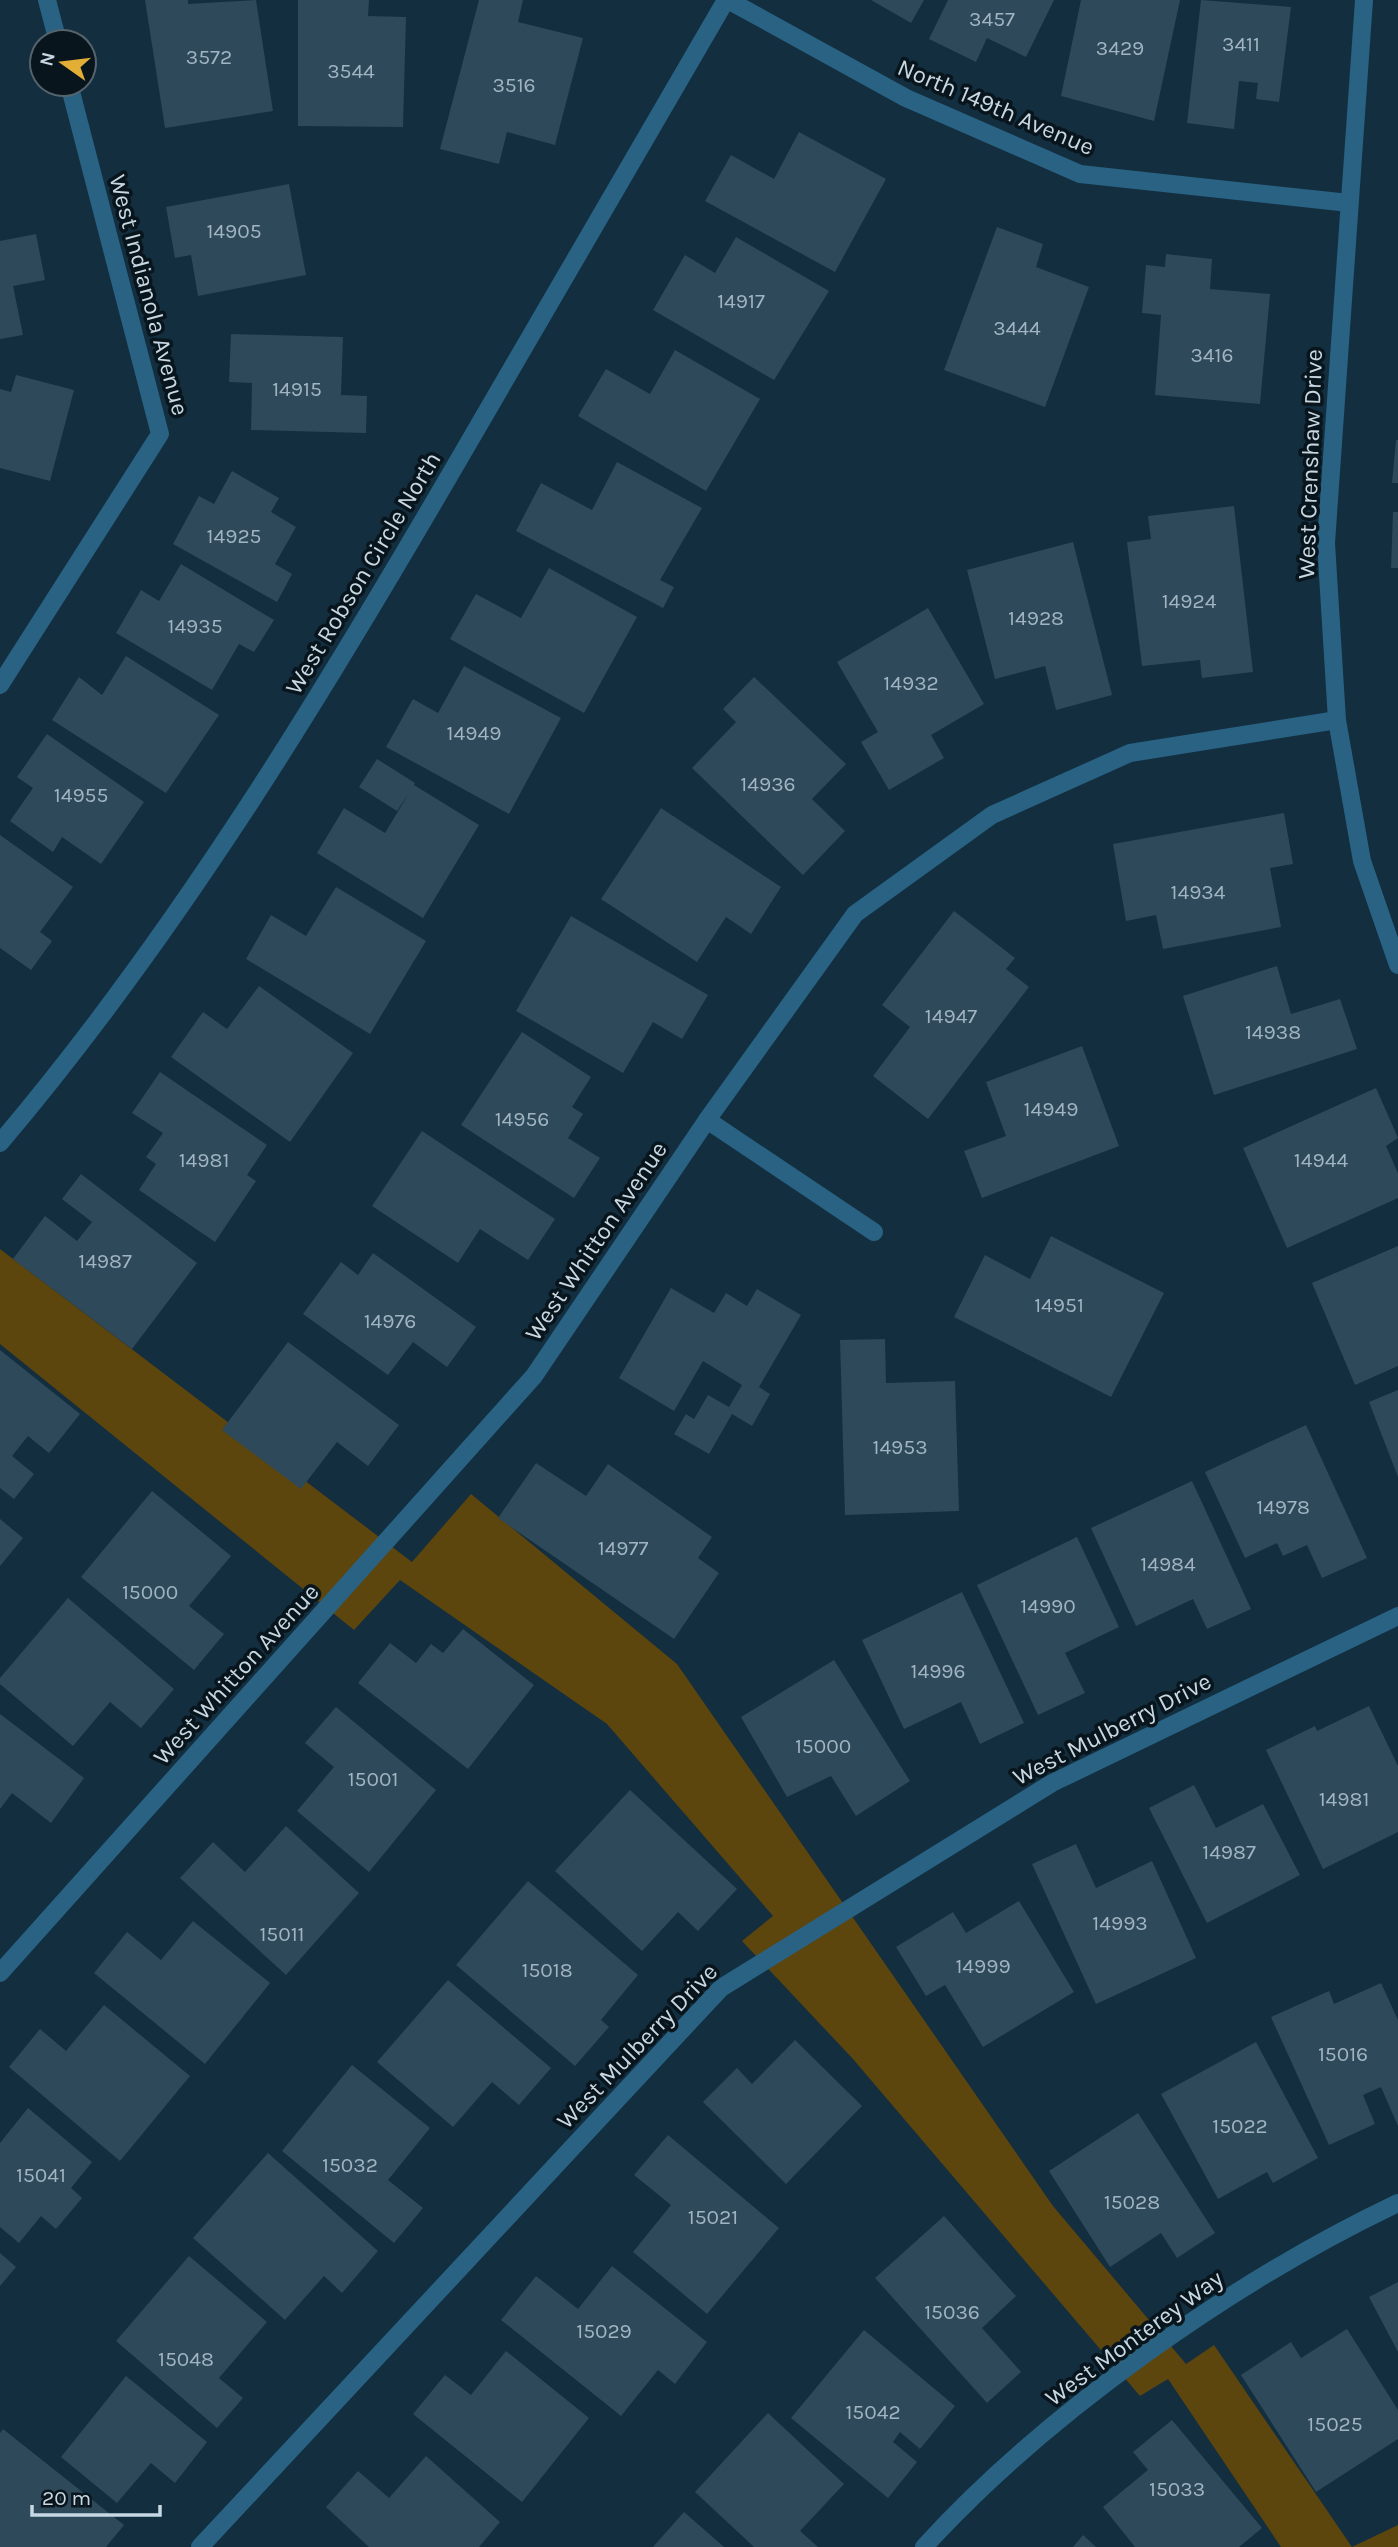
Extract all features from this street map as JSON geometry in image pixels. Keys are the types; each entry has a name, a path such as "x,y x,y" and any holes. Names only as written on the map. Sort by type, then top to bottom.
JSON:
{"street":[{"path":"47,0 54,28"},
{"name":"North 149th Avenue","path":"727,0 906,98 1080,174 1349,203"},
{"name":"West Robson Circle North","path":"0,1143 106,1010 204,873 295,733 372,611 727,0"},
{"name":"West Crenshaw Drive","path":"1364,0 1326,543 1337,720 1362,861 1398,965"},
{"name":"West Indianola Avenue","path":"0,685 160,434 73,98"},
{"name":"West Whitton Avenue","path":"0,1973 534,1376 706,1120 855,914 992,815 1130,752 1337,720"},
{"path":"706,1120 874,1232"},
{"name":"West Mulberry Drive","path":"200,2547 722,1988 1052,1783 1398,1616"},
{"name":"West Monterey Way","path":"924,2547 993,2478 1125,2370 1242,2290 1315,2246 1398,2203"}],"shaded area":[{"path":"0,1249 412,1562 471,1494 677,1664 1053,2206 1186,2364 1214,2345 1352,2547 1281,2547 1168,2379 1140,2396 853,2059 742,1941 773,1916 607,1724 400,1580 354,1630 0,1344"},
{"path":"1398,2525 1398,2547 1352,2547"}],"building":[{"path":"145,0 188,0 188,4 256,0 273,111 165,128"},
{"path":"298,0 369,0 368,16 406,17 403,127 298,126"},
{"path":"479,0 523,0 518,22 583,38 555,145 507,132 499,164 440,149"},
{"path":"871,0 924,0 911,23"},
{"path":"948,0 1054,0 1026,57 987,38 976,62 929,39"},
{"path":"1081,0 1180,0 1154,121 1061,96"},
{"path":"1201,0 1291,7 1279,102 1256,99 1258,83 1239,81 1234,129 1187,123"},
{"path":"799,132 886,179 835,272 705,201 731,155 774,179"},
{"path":"289,184 306,275 198,296 191,255 175,258 166,207"},
{"path":"997,227 1043,244 1036,267 1089,287 1045,407 944,370"},
{"path":"36,234 45,280 13,286 23,335 0,339 0,241"},
{"path":"736,237 829,291 774,380 653,310 685,255 715,273"},
{"path":"1166,254 1212,259 1210,289 1270,294 1260,404 1155,395 1161,315 1142,313 1146,265 1165,267"},
{"path":"231,334 343,337 341,395 367,396 366,433 251,430 252,383 229,382"},
{"path":"675,350 760,399 706,491 578,416 606,369 650,394"},
{"path":"16,375 74,390 50,481 0,468 0,389 11,392"},
{"path":"1396,440 1398,483 1392,483"},
{"path":"617,462 702,508 660,580 674,587 663,608 516,531 541,483 592,510"},
{"path":"232,471 279,498 271,512 296,527 275,564 292,574 277,602 173,544 199,496 214,504"},
{"path":"1234,506 1253,672 1202,678 1200,660 1142,666 1127,542 1151,539 1148,516"},
{"path":"1393,512 1398,512 1398,568 1391,568"},
{"path":"1073,542 1112,695 1056,710 1045,666 995,679 967,570"},
{"path":"181,564 274,620 254,652 239,644 212,690 116,633 141,590 159,601"},
{"path":"549,568 637,617 584,713 450,639 476,594 521,618"},
{"path":"928,608 984,704 931,735 944,758 889,790 861,742 878,732 837,662"},
{"path":"126,656 219,715 166,793 52,720 79,677 102,695"},
{"path":"464,666 561,718 509,814 386,747 413,699 438,713"},
{"path":"754,677 846,764 812,799 845,831 803,875 692,768 736,722 723,709"},
{"path":"47,734 144,802 101,864 62,837 53,852 10,821 33,788 17,777"},
{"path":"377,759 479,825 423,918 317,853 344,808 385,833 409,793 397,811 359,787"},
{"path":"661,808 781,887 751,934 726,917 697,962 601,899"},
{"path":"1284,813 1293,864 1270,868 1281,927 1163,949 1156,915 1126,921 1113,844"},
{"path":"0,835 73,887 40,932 52,941 31,970 0,948"},
{"path":"336,887 426,941 370,1034 246,959 271,915 306,936"},
{"path":"954,911 1015,958 1006,969 1029,987 928,1119 873,1076 910,1027 882,1005"},
{"path":"571,916 708,995 682,1039 653,1022 623,1073 516,1011"},
{"path":"1277,966 1291,1014 1340,999 1357,1049 1214,1095 1183,996"},
{"path":"259,986 353,1053 290,1142 171,1057 203,1012 227,1029"},
{"path":"522,1032 591,1077 572,1107 583,1114 568,1138 600,1158 574,1198 461,1125"},
{"path":"1082,1046 1119,1146 982,1198 964,1151 1006,1136 986,1082"},
{"path":"160,1072 267,1145 247,1175 256,1181 215,1242 139,1190 156,1164 146,1157 163,1133 132,1113"},
{"path":"1376,1088 1398,1138 1386,1146 1398,1173 1398,1198 1287,1248 1243,1148"},
{"path":"422,1131 555,1219 528,1260 480,1229 458,1263 372,1206"},
{"path":"81,1174 197,1263 132,1349 13,1259 45,1216 77,1241 92,1222 62,1199"},
{"path":"1051,1236 1164,1293 1111,1397 954,1317 985,1255 1030,1279"},
{"path":"1398,1246 1398,1366 1355,1385 1312,1283"},
{"path":"373,1253 476,1327 447,1367 413,1342 388,1375 303,1314 341,1262 358,1275"},
{"path":"671,1288 714,1313 726,1293 747,1306 757,1289 801,1315 759,1387 770,1394 752,1426 732,1414 709,1454 674,1434 686,1414 694,1419 708,1395 729,1407 742,1385 703,1361 674,1411 619,1378"},
{"path":"885,1339 886,1383 955,1381 959,1511 845,1515 840,1340"},
{"path":"288,1342 399,1425 368,1466 337,1442 301,1489 222,1430"},
{"path":"0,1350 80,1414 49,1453 28,1436 12,1456 34,1474 14,1499 0,1488"},
{"path":"1398,1390 1398,1477 1369,1402"},
{"path":"1306,1425 1367,1558 1322,1578 1307,1545 1283,1556 1277,1543 1245,1558 1205,1472"},
{"path":"536,1463 586,1496 608,1464 712,1537 698,1558 719,1573 674,1639 498,1518"},
{"path":"1192,1481 1251,1609 1207,1629 1193,1599 1136,1626 1091,1528"},
{"path":"152,1491 231,1556 189,1606 224,1634 194,1670 81,1577"},
{"path":"0,1519 23,1538 0,1566"},
{"path":"1077,1537 1119,1627 1065,1653 1085,1693 1038,1715 977,1585"},
{"path":"962,1592 1024,1723 980,1744 961,1702 904,1729 862,1640"},
{"path":"68,1598 174,1689 141,1728 110,1702 73,1746 0,1684 0,1678"},
{"path":"463,1629 534,1685 468,1769 358,1683 390,1643 416,1663 431,1644 443,1653"},
{"path":"834,1660 910,1781 856,1816 831,1776 787,1797 741,1717"},
{"path":"1369,1706 1398,1766 1398,1832 1323,1869 1266,1750 1315,1726 1317,1731"},
{"path":"336,1707 436,1790 369,1872 297,1811 334,1767 305,1743"},
{"path":"0,1714 84,1778 51,1823 12,1793 0,1809"},
{"path":"1194,1785 1216,1828 1263,1804 1300,1875 1207,1923 1149,1808"},
{"path":"630,1790 737,1889 698,1931 678,1912 642,1951 555,1871"},
{"path":"286,1826 359,1893 286,1975 180,1878 213,1842 245,1872"},
{"path":"1076,1844 1096,1888 1152,1861 1196,1958 1096,2004 1032,1864"},
{"path":"528,1881 638,1975 601,2020 609,2027 575,2066 456,1965"},
{"path":"1019,1901 1074,1992 983,2047 945,1985 926,1996 896,1947 953,1912 966,1933"},
{"path":"193,1921 270,1983 205,2064 94,1973 127,1932 161,1960"},
{"path":"448,1980 551,2068 519,2105 492,2082 453,2127 377,2062"},
{"path":"1381,1983 1398,2020 1398,2126 1381,2087 1363,2095 1375,2124 1329,2145 1271,2017 1329,1991 1334,2004"},
{"path":"104,2005 190,2076 120,2161 9,2067 40,2029 66,2051"},
{"path":"795,2040 862,2106 786,2184 703,2102 737,2068 752,2084"},
{"path":"1256,2042 1318,2158 1273,2183 1267,2172 1218,2199 1161,2094"},
{"path":"352,2065 430,2128 388,2180 423,2208 394,2243 282,2151"},
{"path":"28,2108 92,2162 71,2188 82,2198 56,2229 41,2216 19,2243 0,2227 0,2143"},
{"path":"1138,2113 1215,2233 1177,2258 1161,2233 1110,2267 1049,2171"},
{"path":"668,2135 779,2228 707,2314 633,2252 671,2205 634,2175"},
{"path":"268,2153 378,2251 342,2293 324,2276 285,2320 193,2238"},
{"path":"944,2216 1016,2296 982,2328 1021,2372 987,2403 875,2278"},
{"path":"0,2253 16,2267 0,2286"},
{"path":"189,2256 267,2322 219,2378 243,2398 217,2428 116,2341"},
{"path":"612,2266 707,2342 675,2384 658,2370 621,2416 501,2320 536,2276 578,2309"},
{"path":"1398,2282 1398,2352 1369,2297"},
{"path":"1347,2329 1398,2410 1398,2439 1316,2492 1241,2375 1291,2342 1301,2358"},
{"path":"864,2330 955,2406 920,2449 900,2432 893,2442 917,2462 888,2498 791,2418"},
{"path":"506,2351 589,2418 522,2502 413,2414 445,2375 471,2395"},
{"path":"126,2376 207,2442 175,2483 151,2463 117,2503 61,2457"},
{"path":"768,2413 844,2484 800,2531 818,2547 754,2547 695,2492"},
{"path":"1172,2420 1262,2528 1239,2547 1135,2547 1103,2507 1148,2470 1133,2452"},
{"path":"3,2429 124,2525 106,2547 0,2547 0,2433"},
{"path":"426,2456 500,2522 479,2547 369,2547 326,2507 358,2471 389,2498"},
{"path":"684,2512 724,2547 653,2547"},
{"path":"1083,2535 1096,2547 1073,2547"}]}
